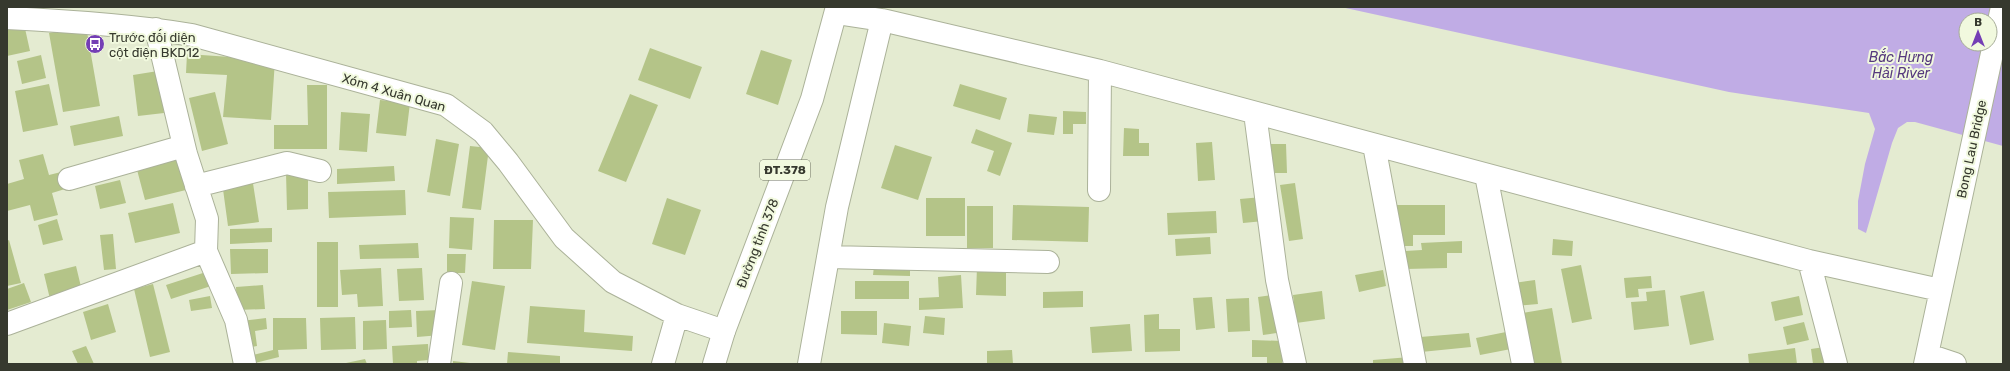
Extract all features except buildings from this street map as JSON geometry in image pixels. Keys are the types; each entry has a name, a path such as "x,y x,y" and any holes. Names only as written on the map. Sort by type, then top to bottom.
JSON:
{"street":[{"name":"Bong Lau Bridge","path":"1927,359 1940,290 2002,7"},
{"path":"836,10 1100,71 1809,261 1940,290"},
{"name":"Đường tỉnh 378","path":"714,364 724,331 812,99 836,10"},
{"name":"Xóm 4 Xuân Quan","path":"7,18 83,22 156,29 192,36 446,105 483,132 508,162 564,238 613,282 677,315 724,331"},
{"path":"809,364 836,208 882,20"},
{"path":"156,29 184,146 207,219 206,252 236,320 245,364"},
{"path":"1099,190 1100,71"},
{"path":"1255,112 1277,280 1295,364"},
{"path":"1374,145 1415,364"},
{"path":"69,179 184,146"},
{"path":"196,186 287,163 320,171"},
{"path":"1486,175 1523,364"},
{"path":"7,324 206,252"},
{"path":"828,257 1048,262"},
{"path":"1809,261 1836,364"},
{"path":"439,364 451,283"},
{"path":"663,364 677,315"},
{"path":"1927,359 1955,364"}],"water":[{"name":"Bắc Hưng Hải River","path":"1341,7 2003,7 2003,146 1915,122 1907,122 1898,128 1892,143 1866,233 1858,229 1858,201 1865,164 1875,129 1869,113 1729,92"}],"place":[{"name":"Trước đối diện cột điện BKD12","path":"95,44"}]}
